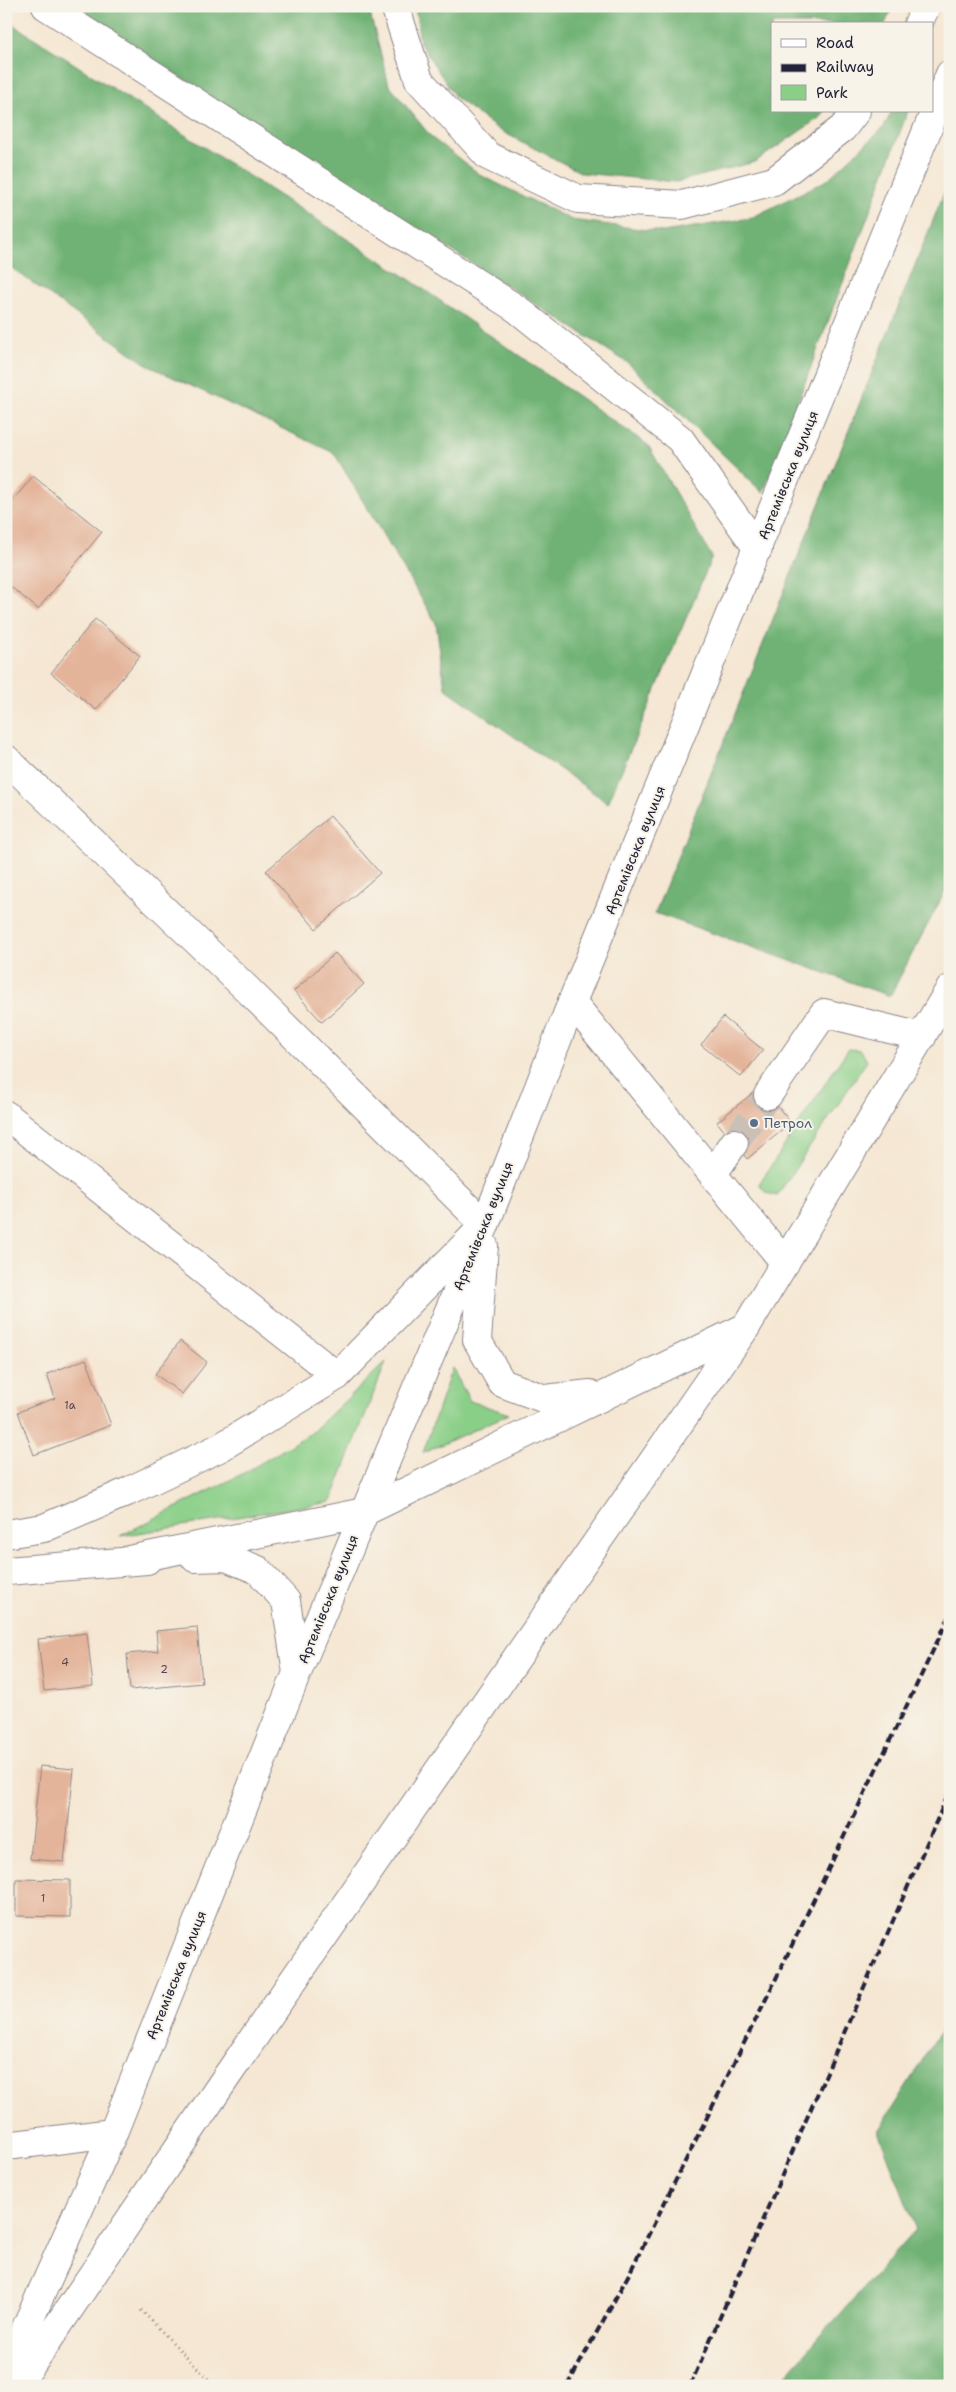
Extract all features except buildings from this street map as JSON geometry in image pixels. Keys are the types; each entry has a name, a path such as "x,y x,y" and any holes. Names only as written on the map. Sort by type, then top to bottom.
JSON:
{"main road":[{"path":"46,6 517,309 680,439 758,549"},
{"path":"395,6 419,80 488,156 578,199 682,205 774,181 843,128 855,112"},
{"path":"919,22 926,6"},
{"name":"Артемівська вулиця","path":"6,2372 113,2133 297,1673 485,1224 572,1002 946,84 950,58"},
{"path":"6,759 246,988 485,1224 477,1340 502,1383 545,1398 607,1393"},
{"path":"17,2386 238,2059 746,1327 950,989"},
{"path":"572,1002 785,1263"},
{"path":"768,1095 824,1013 922,1037"},
{"path":"6,1115 337,1376"},
{"path":"713,1174 734,1144"},
{"path":"6,1534 44,1528 212,1452 337,1376 485,1224"},
{"path":"129,1560 364,1512 746,1327"},
{"path":"6,1571 129,1560 226,1557 258,1570 286,1601 297,1673"},
{"path":"6,2146 113,2133"}],"path":[{"path":"141,2310 216,2386"}],"green space":[{"path":"69,6 368,6 389,85 432,138 482,176 572,220 663,232 751,218 827,180 884,127 892,112 908,112 763,493 628,363"},
{"path":"415,6 893,6 886,22 771,22 771,112 823,112 819,118 755,162 676,182 582,173 499,130 456,98 420,43"},
{"path":"6,20 403,275 648,445 712,557 608,803 445,688 436,623 334,453 149,366 6,264"},
{"path":"950,178 950,882 890,996 655,913"},
{"path":"848,1049 861,1050 867,1061 777,1196 766,1193 759,1184"},
{"path":"386,1362 331,1502 120,1536 246,1472 311,1433"},
{"path":"452,1368 470,1401 509,1414 423,1453"},
{"path":"950,2016 950,2386 776,2386 916,2229 878,2131"}],"tunnel":[{"path":"734,1143 768,1095"}],"railway":[{"path":"567,2386 629,2274 771,1989 950,1615"},
{"path":"690,2386 950,1790"}],"place":[{"name":"Петрол","path":"754,1123"}]}
